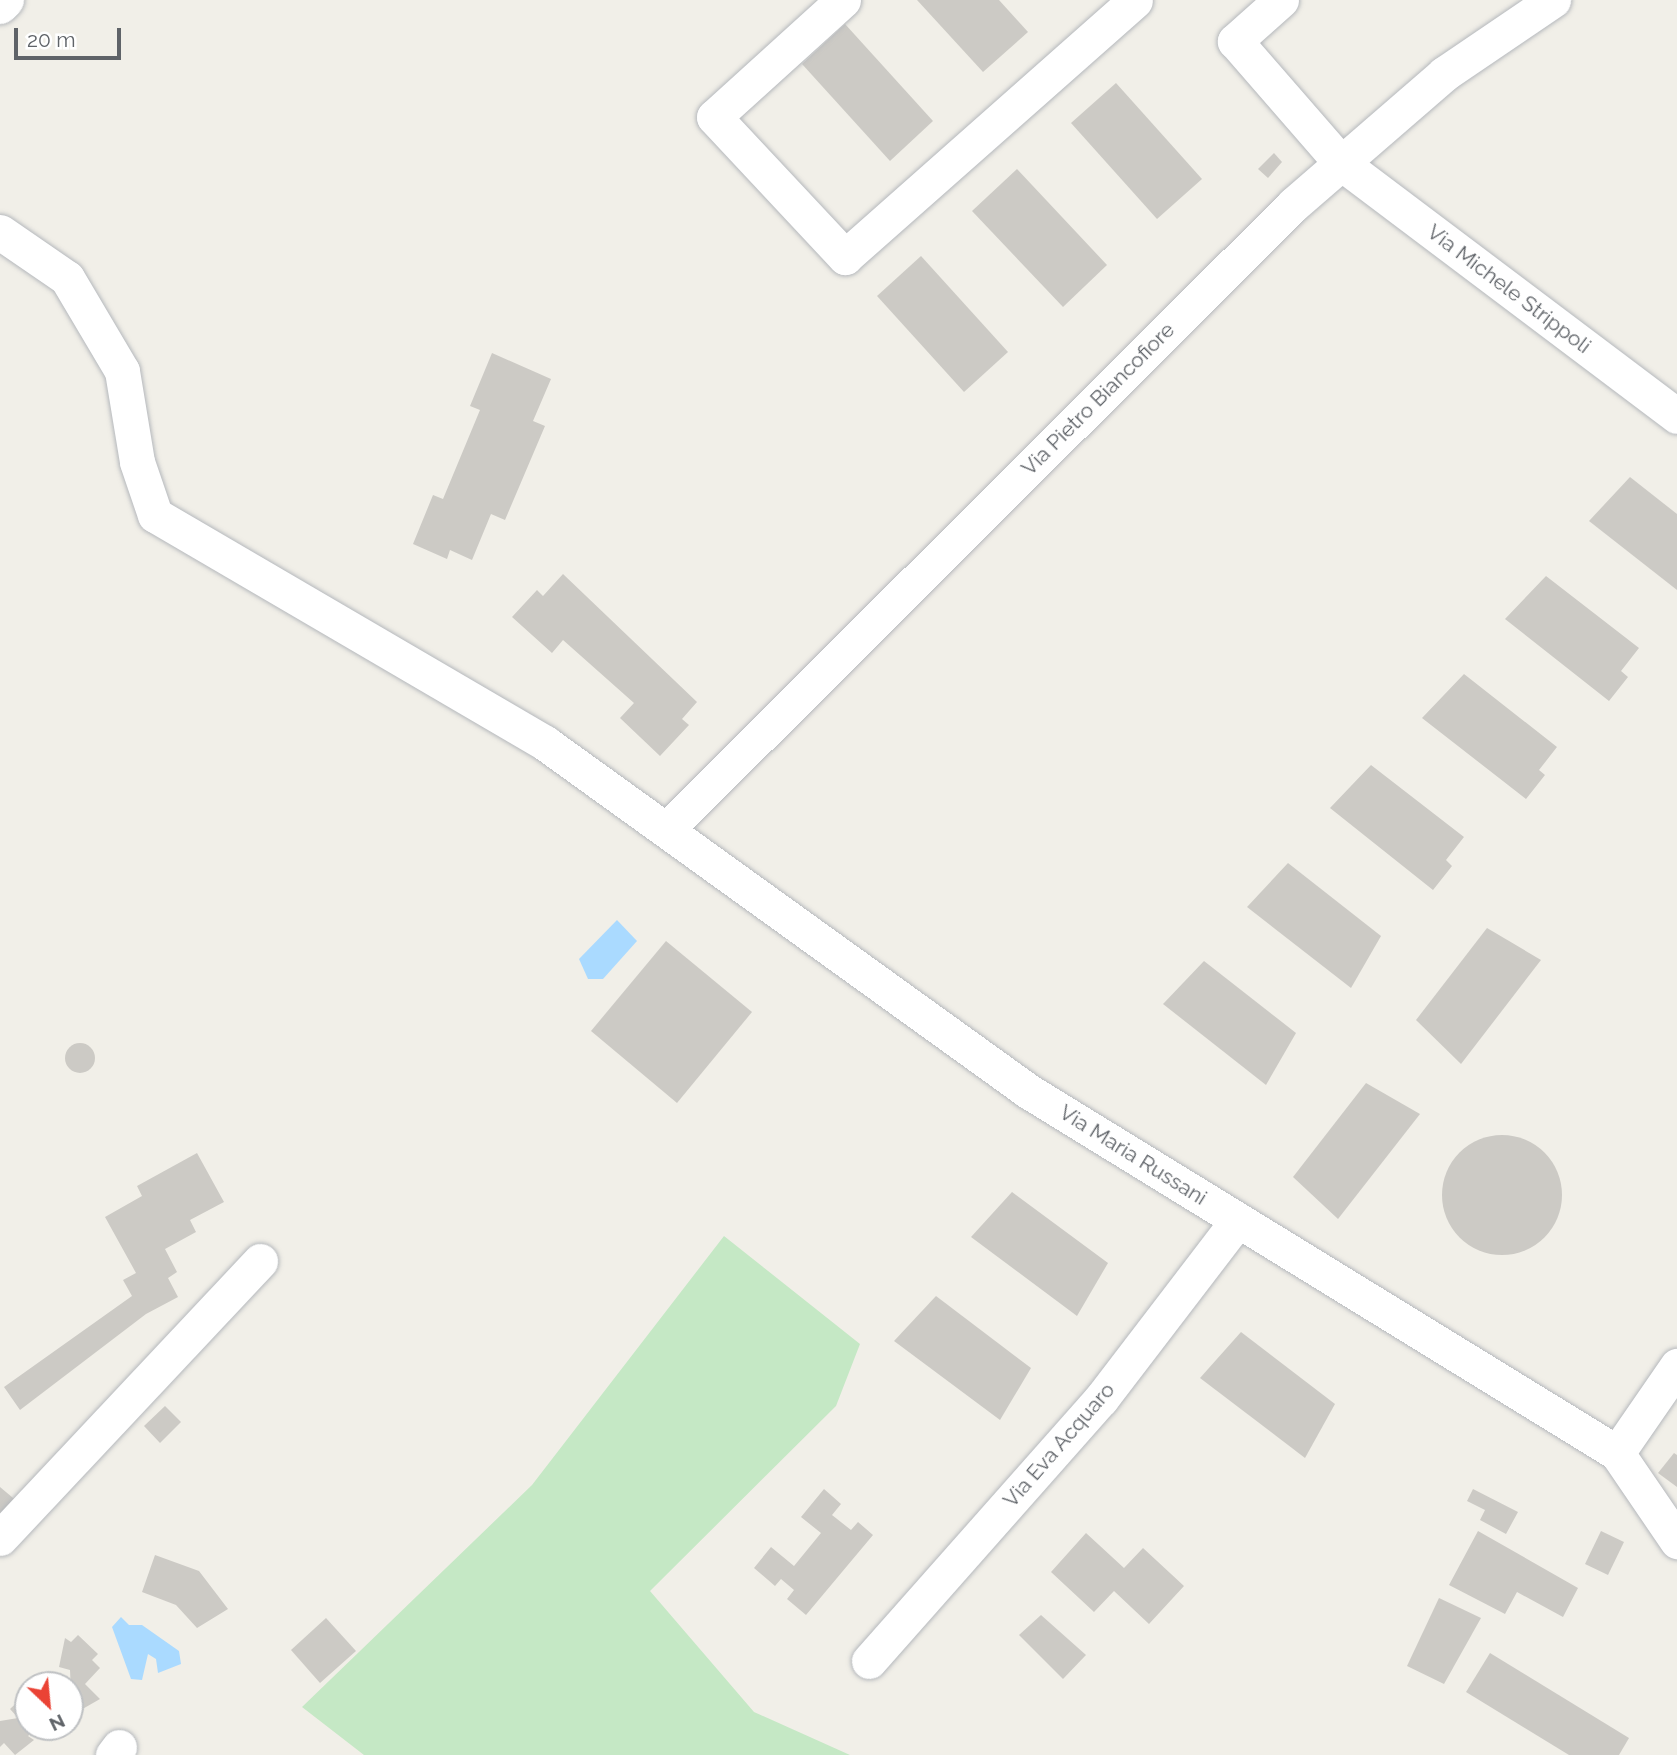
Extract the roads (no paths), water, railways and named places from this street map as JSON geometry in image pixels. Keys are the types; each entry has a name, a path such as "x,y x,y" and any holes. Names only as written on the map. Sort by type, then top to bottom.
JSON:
{"street":[{"path":"0,5 5,0"},
{"path":"843,0 714,117 845,257 1135,0"},
{"name":"Via Pietro Biancofiore","path":"669,827 1340,162 1444,74 1553,0"},
{"name":"Via Michele Strippoli","path":"1260,7 1235,41 1340,162 1677,416"},
{"name":"Via Maria Russani","path":"0,232 67,278 122,371 137,462 155,515 545,743 669,827 1028,1091 1618,1453"},
{"name":"Via Eva Acquaro","path":"869,1661 1101,1399 1238,1220"},
{"path":"0,1538 261,1261"},
{"path":"1677,1366 1618,1453 1677,1541"}],"water":[{"path":"617,920 637,941 603,979 588,979 579,959"},
{"path":"121,1617 129,1625 142,1625 179,1651 181,1664 158,1673 156,1659 148,1654 142,1680 131,1679 112,1627"}]}
